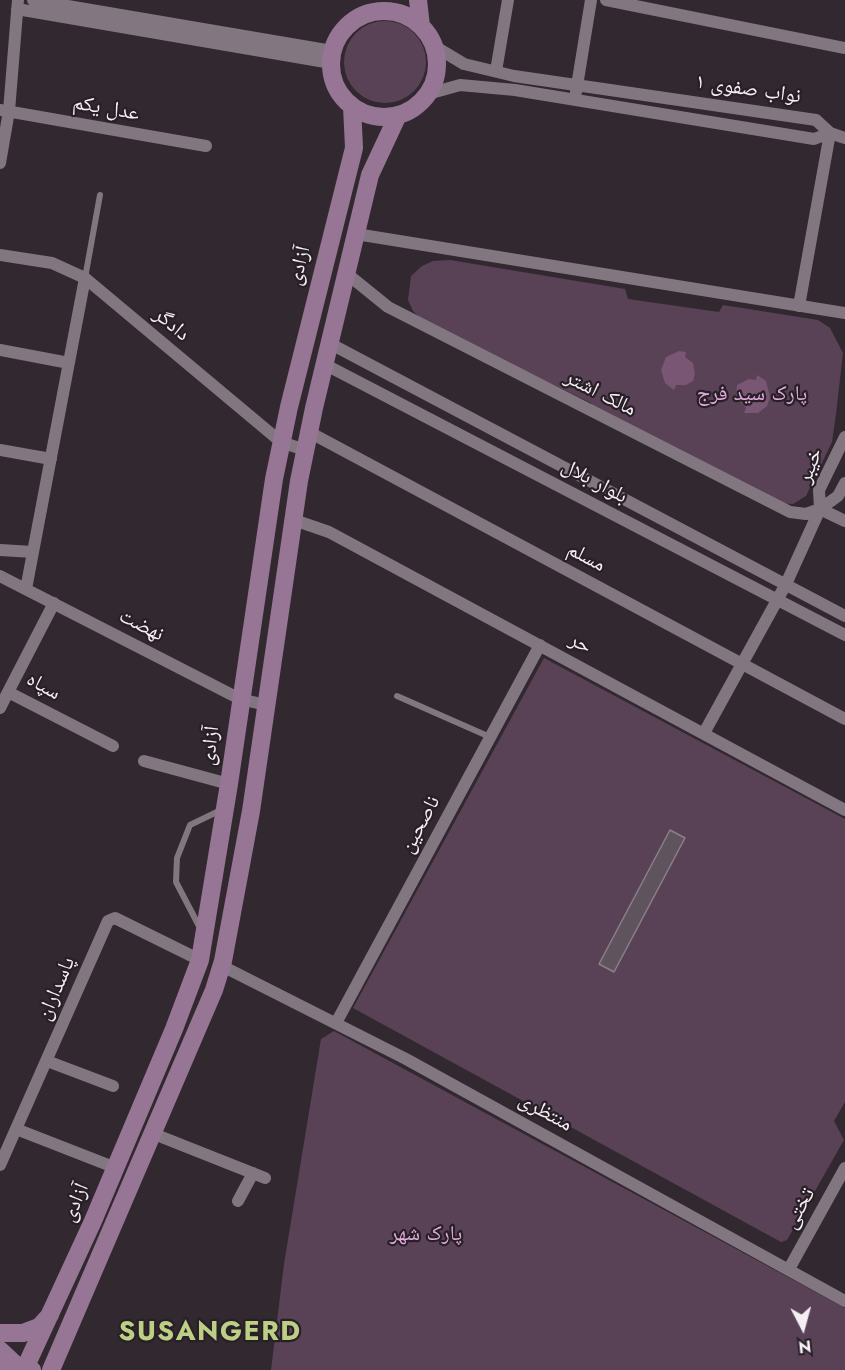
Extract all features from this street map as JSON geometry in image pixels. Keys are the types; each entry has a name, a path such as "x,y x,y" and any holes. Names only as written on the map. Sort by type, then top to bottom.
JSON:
{"main road":[{"path":"418,0 421,26 434,46 437,70 428,94 410,111 398,115 374,116 352,106 336,87 332,57 344,29 379,6 400,14 421,26"},
{"name":"آزادی","path":"19,1368 51,1314 188,996 200,960 281,442 354,148 352,106"},
{"path":"51,1370 153,1134 222,966 251,811 305,450 370,175 398,115"},
{"path":"0,1333 23,1333 39,1327 51,1314"},
{"path":"0,1350 19,1368"}],"street":[{"path":"33,0 79,4 332,57"},
{"path":"496,71 508,0"},
{"path":"575,100 591,0"},
{"path":"606,0 845,48"},
{"path":"0,163 17,5 332,57"},
{"name":"نواب صفوی ۱","path":"428,94 460,85 515,90 814,139 830,133 816,120 578,85 464,64 434,46"},
{"name":"عدل یکم","path":"4,111 206,146"},
{"path":"799,306 830,133 845,138"},
{"path":"356,234 845,313"},
{"name":"دادگر","path":"0,255 52,263 85,278 281,442 305,450"},
{"name":"مالک اشتر","path":"346,273 388,307 790,512 806,514 820,509"},
{"path":"26,589 85,278"},
{"name":"بلوار بلال","path":"329,343 845,616"},
{"path":"0,350 69,363"},
{"name":"بلوار بلال","path":"324,364 845,635"},
{"name":"مسلم","path":"309,432 845,719"},
{"name":"خیبر","path":"820,509 819,490 845,437"},
{"path":"0,450 51,459"},
{"name":"خیبر","path":"820,509 838,496 845,483"},
{"path":"704,733 786,584 820,509 845,521"},
{"name":"حر","path":"294,520 330,532 845,810"},
{"path":"0,550 33,552"},
{"name":"نهضت","path":"0,576 240,699 266,705"},
{"name":"سپاه","path":"54,603 9,692 113,746"},
{"name":"ناصحین","path":"336,1023 540,645"},
{"path":"0,708 9,692"},
{"path":"144,761 229,784"},
{"name":"پاسداران","path":"0,1166 111,918 200,960"},
{"name":"منتظری","path":"222,966 426,1070 845,1301"},
{"path":"46,1061 113,1086"},
{"path":"16,1129 116,1167"},
{"path":"153,1134 265,1178"},
{"name":"تختی","path":"789,1269 841,1182 845,1168"},
{"path":"238,1201 253,1173"}],"lane":[{"path":"85,278 100,195"},
{"path":"397,696 490,737"},
{"path":"203,934 177,882 177,858 190,825 224,808"}],"green space":[{"path":"377,21 393,21 408,28 419,39 426,54 423,78 414,91 393,103 377,103 362,96 351,85 344,70 344,54 351,39 362,28"},
{"name":"پارک سید فرج","path":"450,260 625,289 628,299 719,312 723,305 818,320 830,328 843,353 832,442 806,496 793,504 779,503 591,409 591,403 424,322 413,311 408,300 411,276 422,266 433,261"},
{"path":"544,658 845,819 845,1102 834,1121 844,1140 787,1240 781,1242 353,1008"},
{"name":"پارک شهر","path":"334,1031 845,1308 845,1370 271,1370 284,1264 321,1039"}],"shaded area":[{"path":"679,351 686,352 685,357 693,363 695,374 693,381 686,385 676,385 674,390 665,383 661,370 666,357"},
{"path":"757,375 766,381 770,397 767,406 758,413 744,413 746,408 736,397 737,385 749,379 756,380"}],"building":[{"path":"670,830 685,838 614,972 599,964"}],"district":[{"name":"SUSANGERD","path":"210,1333"}]}
